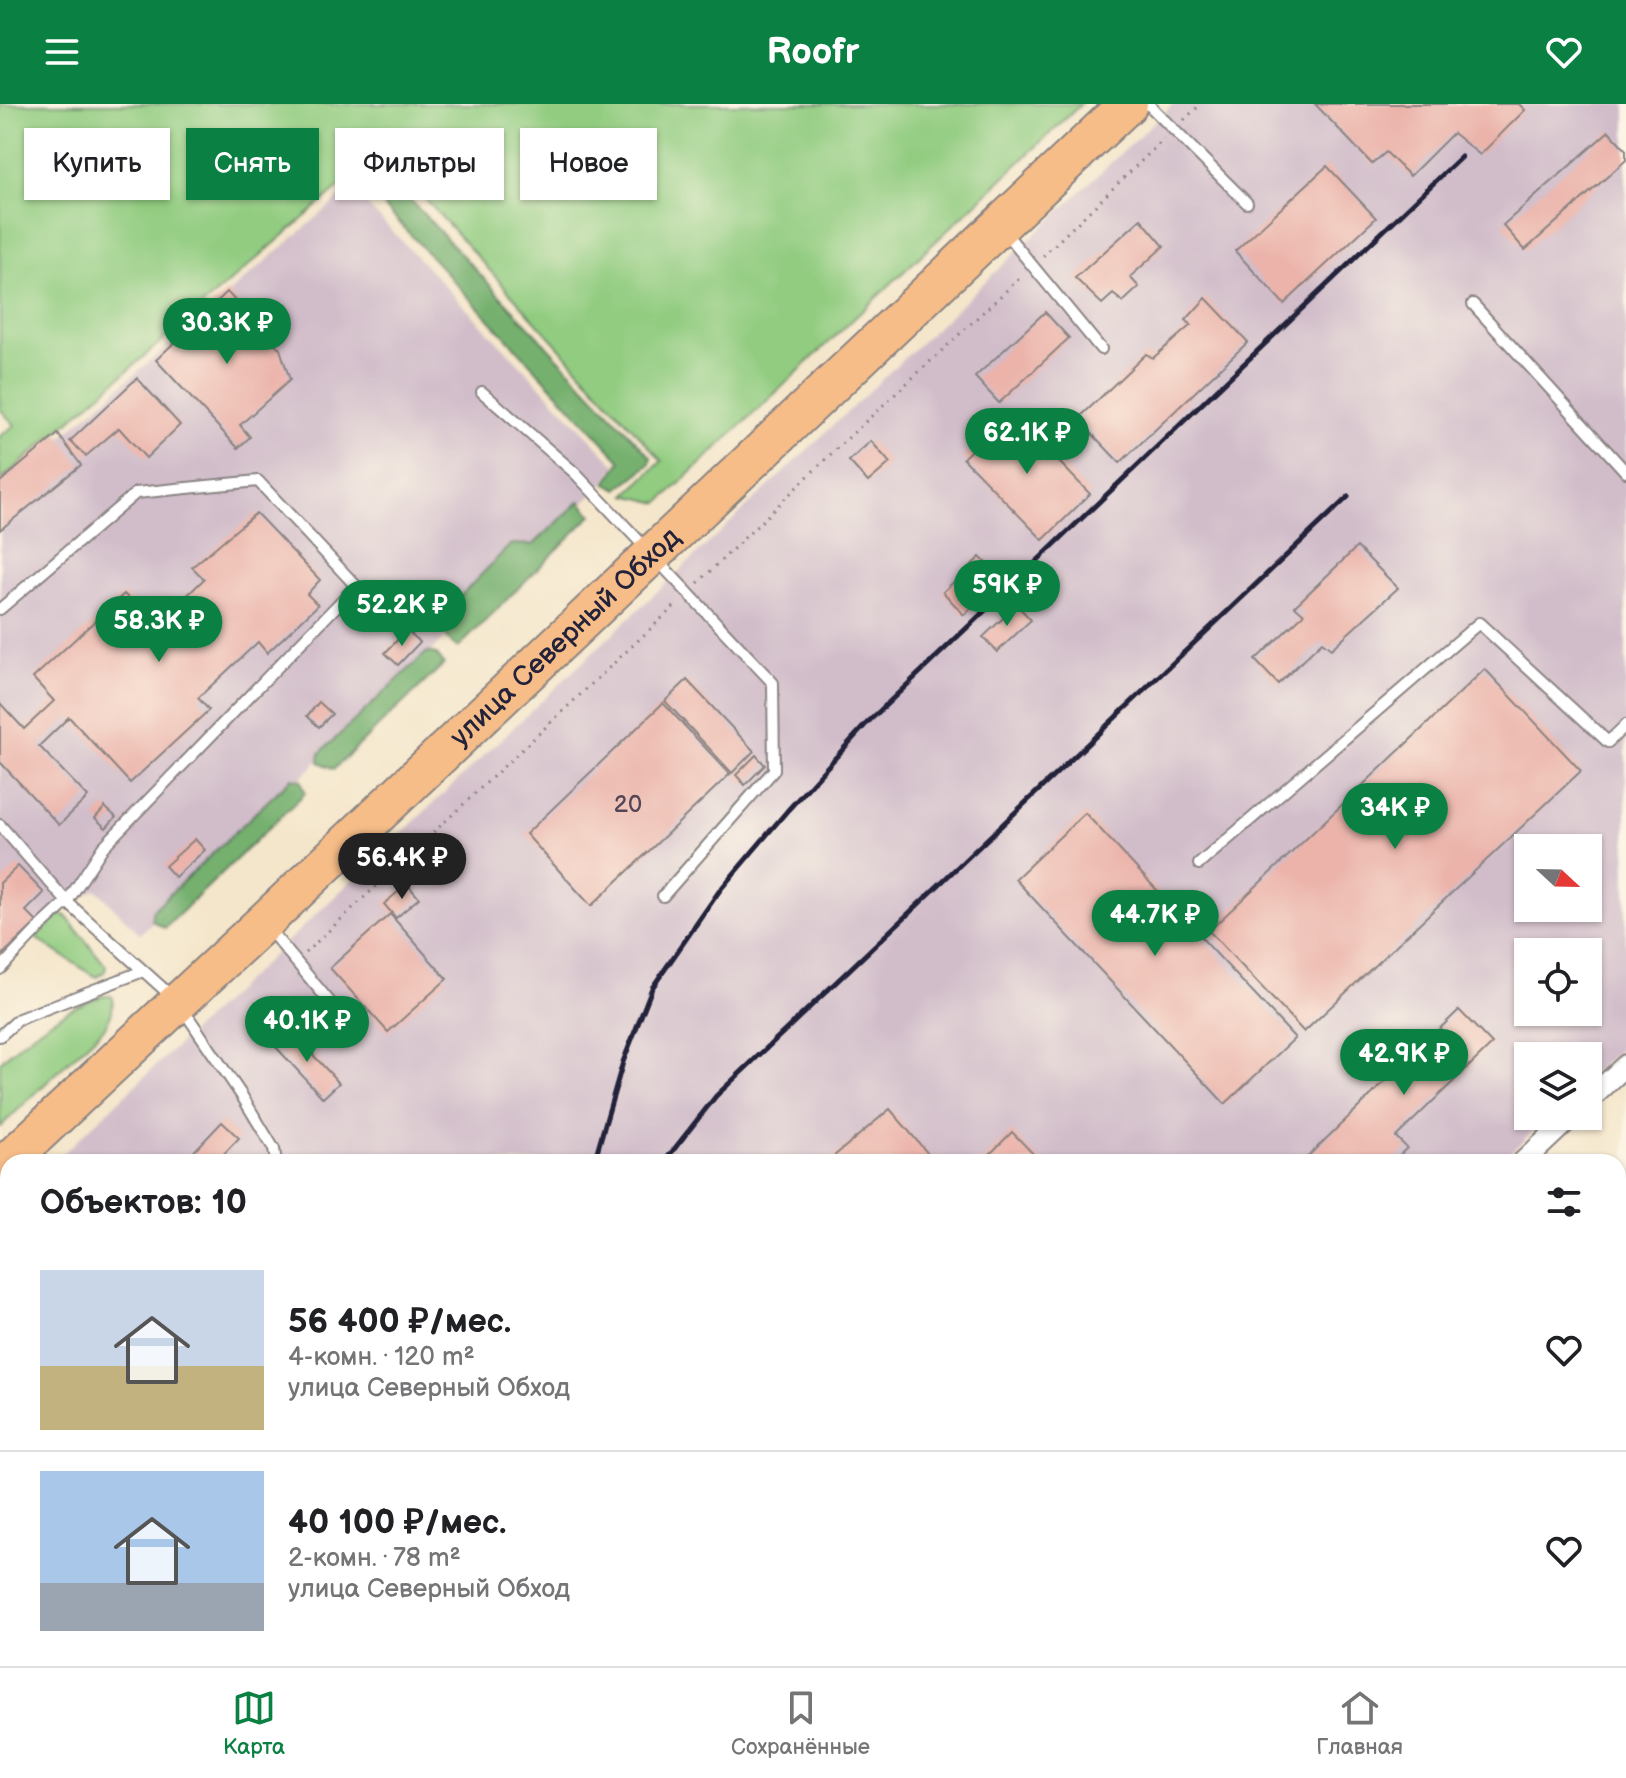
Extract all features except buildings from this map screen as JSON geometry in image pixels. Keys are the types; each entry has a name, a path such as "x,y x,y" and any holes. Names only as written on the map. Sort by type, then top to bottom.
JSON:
{"highway":[{"name":"улица Северный Обход","path":"16,1154 1128,104"}],"street":[{"path":"1602,1088 1626,1065"},
{"path":"1532,1154 1557,1130"}],"lane":[{"path":"1148,104 1247,203"},
{"path":"999,226 1101,349"},
{"path":"1473,304 1626,472"},
{"path":"482,392 575,473 773,683 774,770 663,896"},
{"path":"0,609 136,493 258,481 356,586 103,847 67,902 0,969"},
{"path":"1199,864 1479,623 1608,742 1626,725"},
{"path":"0,825 67,902 178,1002 242,1096 275,1154"},
{"path":"264,922 354,1031"},
{"path":"0,1036 19,1019 143,971"}],"path":[{"path":"296,961 688,594 834,451 1201,104"}],"shaded area":[{"path":"1173,104 1626,104 1626,1043 1602,1066 1602,1042 1514,1042 1514,1130 1534,1130 1509,1154 62,1154"},
{"path":"337,200 362,200 616,465 603,484 140,934 96,889 39,923 0,961 0,490"}],"green space":[{"path":"0,104 1081,104 659,503 626,495 662,461 426,200 504,200 504,128 335,128 335,191 0,481 0,436 15,425 0,409"},
{"path":"378,200 410,200 651,457 650,464 618,489 606,483 621,461"},
{"path":"580,501 592,515 458,648 447,639 445,612 511,544 533,545"},
{"path":"427,652 436,654 444,664 334,769 319,762 320,753"},
{"path":"292,778 301,780 305,793 165,928 152,921 152,911"},
{"path":"59,915 65,915 106,966 98,977 37,939 37,935"},
{"path":"102,996 113,998 112,1012 105,1027 0,1127 0,1062 47,1023"}],"railway":[{"path":"596,1154 623,1062 652,988 720,890 787,811 866,724 1461,157"},
{"path":"670,1154 716,1096 1348,497"}]}
